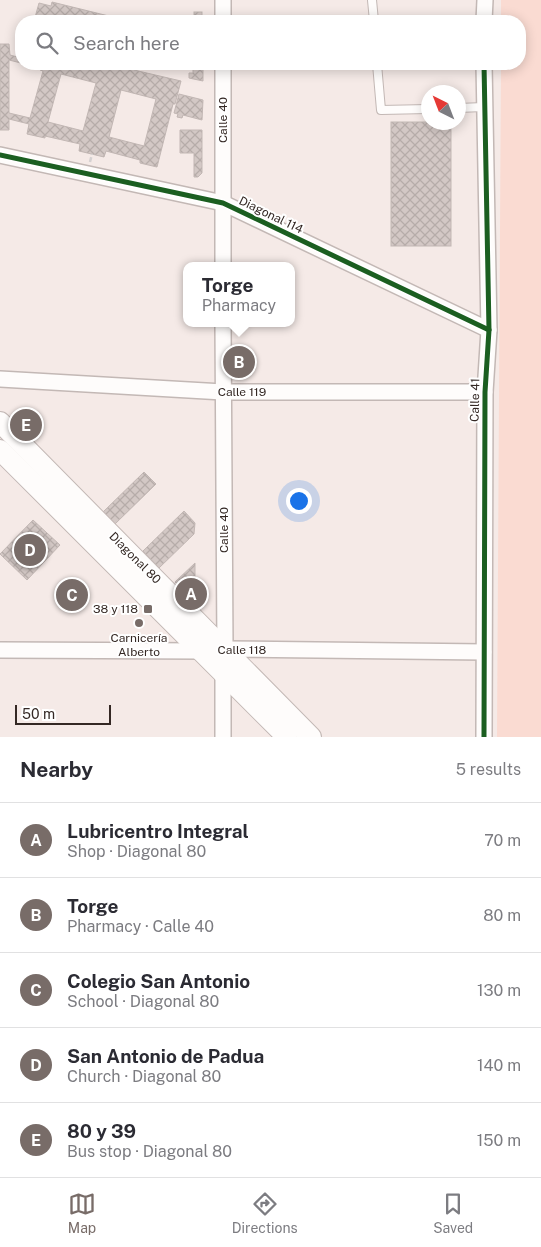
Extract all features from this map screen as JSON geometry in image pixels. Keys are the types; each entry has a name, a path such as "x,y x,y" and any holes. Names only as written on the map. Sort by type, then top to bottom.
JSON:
{"main road":[{"name":"Diagonal 80","path":"0,422 311,737"},
{"name":"Diagonal 80","path":"0,450 287,737"}],"street":[{"path":"222,0 222,15"},
{"path":"484,15 485,0"},
{"name":"Calle 40","path":"222,70 222,262"},
{"name":"Calle 41","path":"484,70 489,330 485,392 484,737"},
{"name":"Diagonal 114","path":"0,155 222,203 489,330"},
{"name":"Calle 40","path":"222,327 225,649 222,672 223,737"},
{"name":"Calle 119","path":"0,380 222,392 485,392"},
{"name":"Calle 118","path":"0,650 201,651 225,649 484,652"}],"lane":[{"path":"372,0 373,15"},
{"path":"378,70 381,110 421,109"},
{"path":"466,108 484,107"}],"shaded area":[{"path":"501,0 541,0 541,737 497,737 501,70 526,70 526,15 501,15"}],"building":[{"path":"52,2 105,15 36,15 39,3 51,6"},
{"path":"194,12 202,12 202,15 194,15"},
{"path":"0,44 9,44 10,55 15,56 15,62 9,60 9,113 30,118 43,71 40,70 134,70 181,81 175,104 173,104 157,167 140,163 140,160 106,151 104,157 79,151 80,144 27,134 29,124 9,119 9,130 0,130","holes":["61,74 96,83 83,131 48,122","121,90 156,99 144,146 109,137"]},
{"path":"193,70 203,70 203,81 189,78 189,73 193,73"},
{"path":"179,94 203,100 202,120 183,115 182,118 177,117 178,114 174,113"},
{"path":"391,122 421,122 421,130 451,130 451,246 391,246"},
{"path":"180,130 202,130 202,173 198,177 194,177 194,153 180,153"},
{"path":"144,472 156,484 115,524 103,512"},
{"path":"184,511 195,523 194,534 159,568 143,551"},
{"path":"33,520 60,545 27,580 0,554"},
{"path":"195,563 195,596 190,598 175,582"}],"cycle path":[{"path":"484,70 489,330 485,392 484,737"},
{"path":"0,155 223,203 489,330"}],"place":[{"name":"Torge","path":"239,362"},
{"name":"80 y 39","path":"26,425"},
{"name":"San Antonio de Padua","path":"30,550"},
{"name":"Lubricentro Integral","path":"191,594"},
{"name":"Colegio San Antonio","path":"72,595"},
{"name":"38 y 118","path":"148,609"},
{"name":"Carnicería Alberto","path":"139,623"}]}
